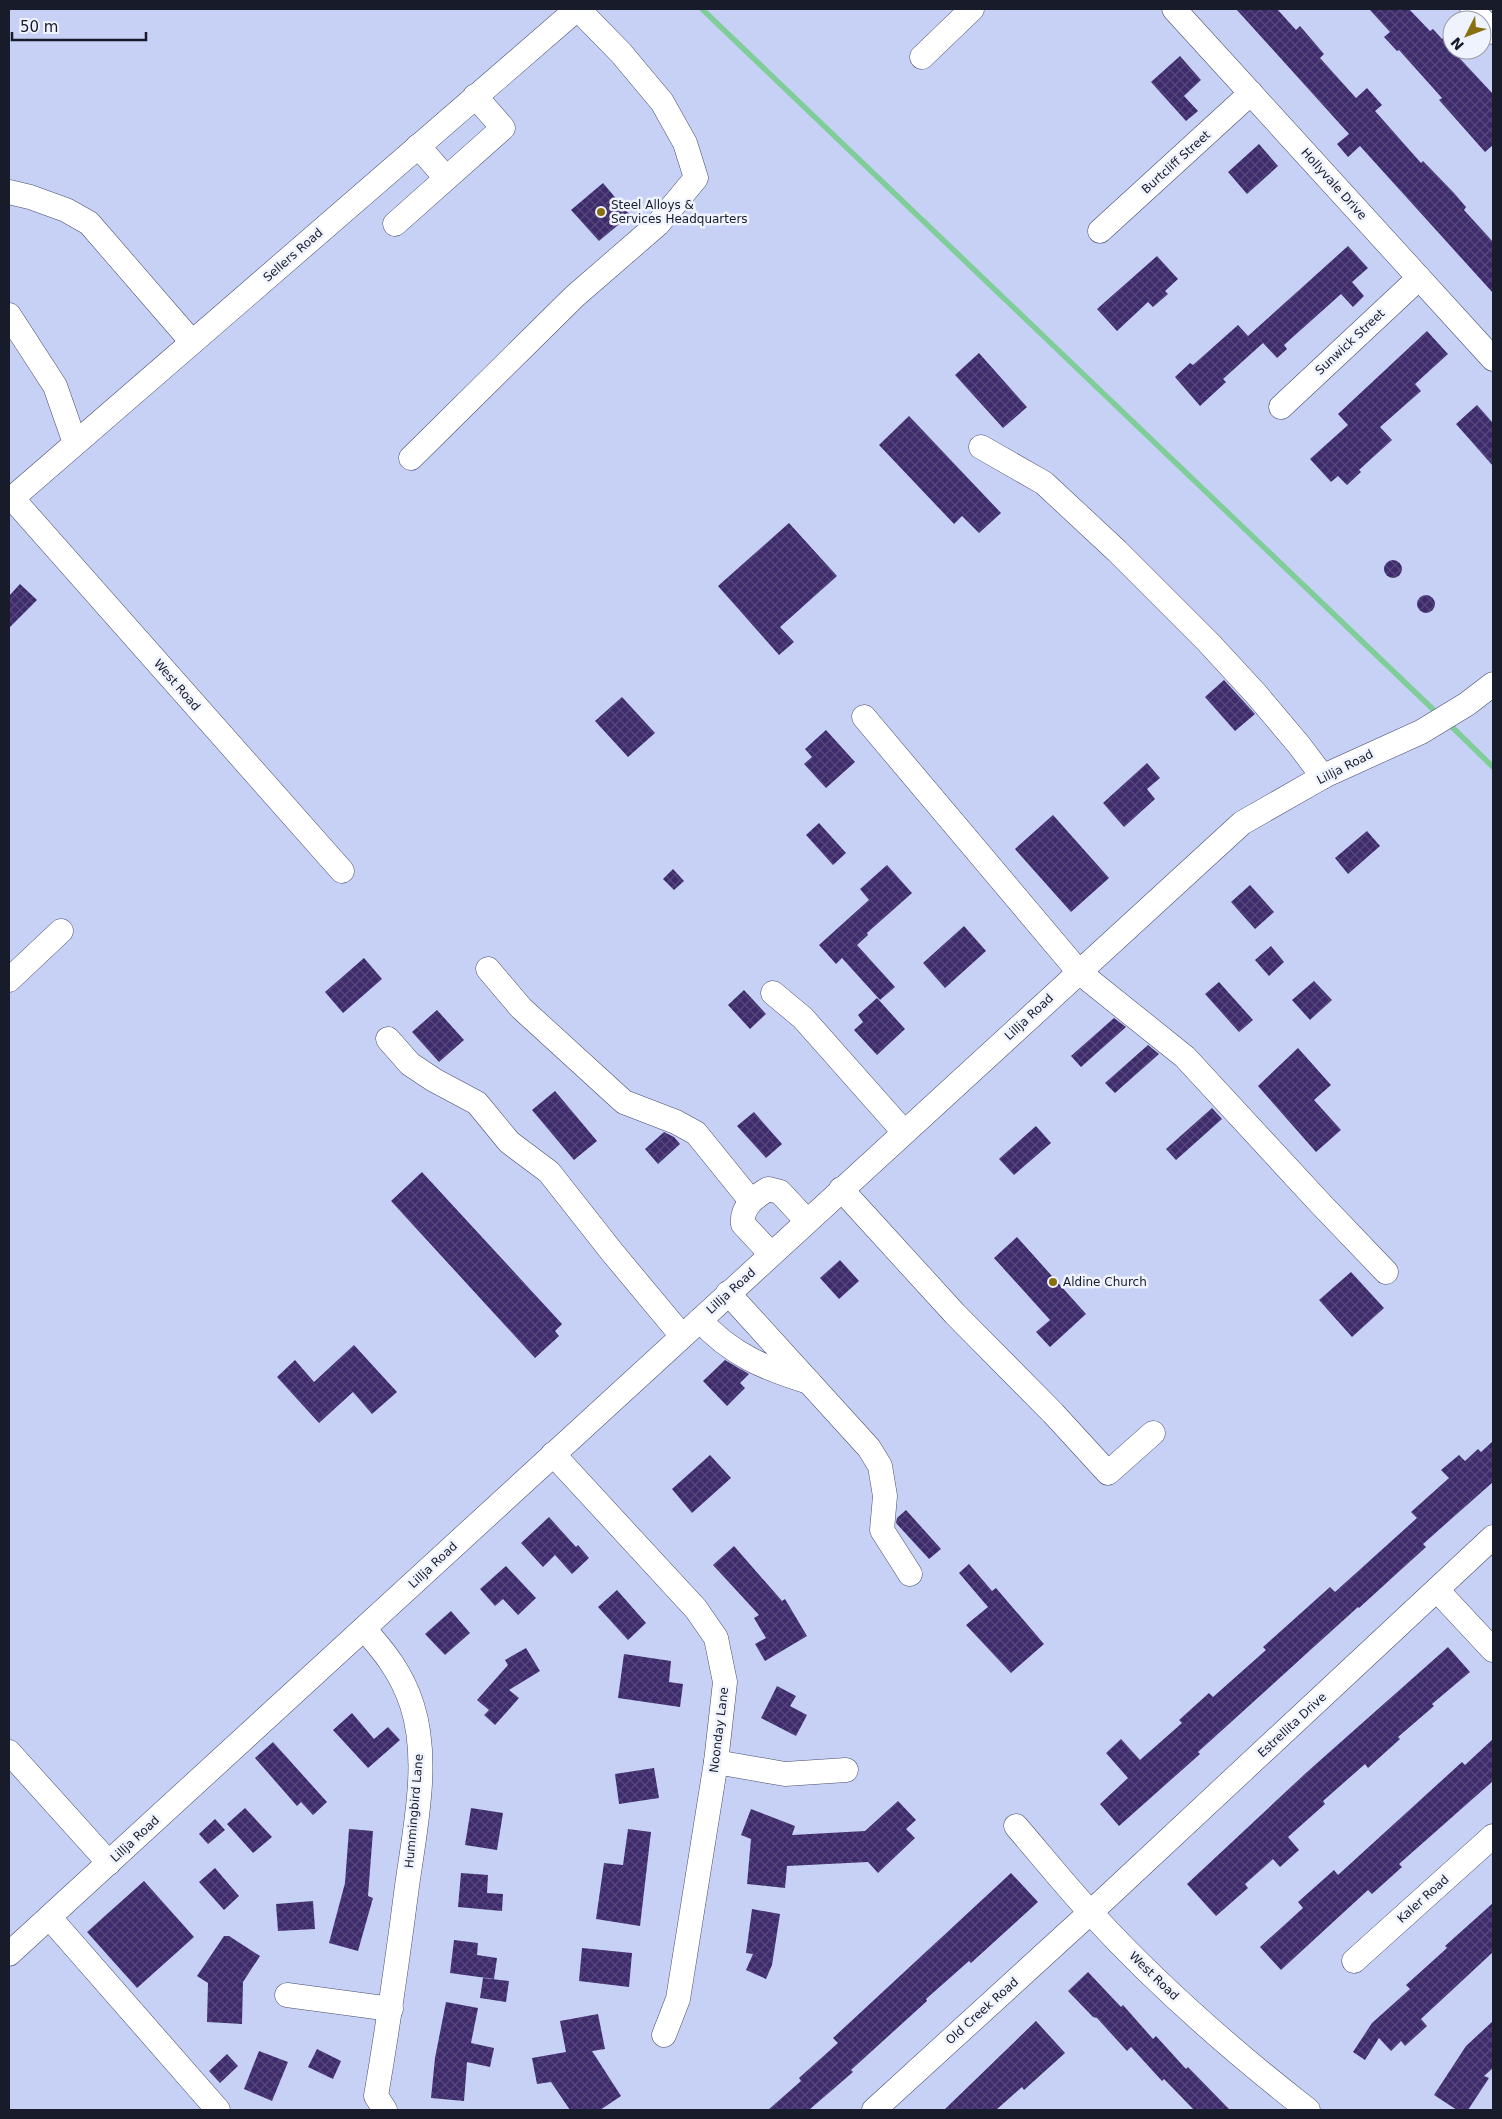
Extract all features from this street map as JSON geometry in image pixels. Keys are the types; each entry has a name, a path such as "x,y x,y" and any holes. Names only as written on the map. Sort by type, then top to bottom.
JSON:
{"street":[{"name":"Sellers Road","path":"10,499 577,9"},
{"path":"411,458 575,296 658,224 696,178 684,143 662,102 621,53 577,9"},
{"path":"922,57 972,9"},
{"name":"Hollyvale Drive","path":"1174,9 1493,359"},
{"path":"1472,9 1493,32"},
{"name":"Burtcliff Street","path":"1100,231 1251,93"},
{"path":"395,224 503,128 475,96"},
{"path":"418,146 446,178"},
{"path":"9,192 30,197 66,210 89,223 192,342"},
{"name":"Sunwick Street","path":"1281,407 1420,278"},
{"path":"9,315 55,386 75,443"},
{"path":"981,448 1044,483 1117,551 1208,642 1256,694 1323,777"},
{"name":"West Road","path":"10,499 342,871"},
{"name":"Lillja Road","path":"9,1954 1242,823 1323,777 1421,732 1493,684"},
{"path":"864,717 1079,972 1185,1057 1386,1272"},
{"path":"9,980 61,931"},
{"path":"488,968 521,1008 624,1102 676,1122 696,1133 751,1201"},
{"path":"773,993 803,1018 904,1132"},
{"path":"388,1038 410,1064 434,1080 477,1103 509,1142 549,1172 682,1336"},
{"path":"771,1254 743,1224 743,1212 751,1201 768,1189 780,1192 807,1221"},
{"path":"842,1189 955,1314 1053,1412 1108,1473 1153,1433"},
{"path":"728,1293 869,1448 880,1466 885,1496 882,1530 910,1574"},
{"path":"700,1320 711,1332 745,1357 774,1372 809,1382"},
{"name":"Noonday Lane","path":"553,1454 696,1609 716,1638 725,1682 716,1762 678,1999 664,2034"},
{"name":"Estrellita Drive","path":"1090,1912 1493,1537"},
{"path":"1437,1590 1493,1650"},
{"name":"Hummingbird Lane","path":"364,1629 390,1658 398,1672 412,1705 420,1744 416,1820 391,2009 376,2096 385,2110"},
{"path":"9,1752 109,1863"},
{"path":"716,1762 784,1774 846,1770"},
{"name":"West Road","path":"1016,1826 1090,1912 1157,1980 1230,2046 1308,2110"},
{"name":"Kaler Road","path":"1354,1961 1493,1836"},
{"name":"Old Creek Road","path":"874,2110 1090,1912"},
{"path":"50,1918 218,2110"},
{"path":"287,1995 391,2009"}],"building":[{"path":"1236,9 1277,9 1296,30 1300,26 1324,54 1320,58 1356,98 1367,88 1382,105 1375,111 1421,163 1423,161 1454,193 1466,207 1464,210 1493,242 1493,293 1360,146 1348,157 1337,144 1349,134"},
{"path":"1369,9 1409,9 1430,31 1433,29 1442,39 1442,60 1461,60 1493,94 1493,145 1485,152 1439,100 1442,98 1399,50 1397,51 1384,37 1390,32"},
{"path":"1180,56 1201,80 1184,96 1198,111 1186,121 1151,82"},
{"path":"1259,144 1278,166 1247,194 1228,172"},
{"name":"Steel Alloys & Services Headquarters","path":"603,183 630,215 599,241 571,210"},
{"path":"1348,246 1368,268 1352,282 1364,296 1353,307 1341,294 1284,345 1287,349 1277,358 1263,343 1223,379 1226,382 1200,406 1175,377 1190,363 1193,365 1238,325 1248,336"},
{"path":"1157,256 1178,279 1165,291 1168,294 1153,307 1148,302 1117,331 1097,309"},
{"path":"1427,331 1448,354 1415,384 1421,391 1380,427 1392,440 1359,470 1361,472 1347,485 1338,476 1331,482 1310,459 1348,425 1338,414"},
{"path":"979,353 1027,407 1003,428 955,375"},
{"path":"1477,405 1493,423 1493,466 1456,424"},
{"path":"909,416 1001,513 979,533 962,516 954,524 879,445"},
{"path":"789,523 837,576 780,627 794,642 779,655 718,586"},
{"path":"1393,560 1399,563 1402,569 1399,575 1393,578 1387,575 1384,569 1387,563"},
{"path":"20,584 37,600 9,628 9,596"},
{"path":"1426,595 1432,598 1435,604 1432,610 1426,613 1420,610 1417,604 1420,598"},
{"path":"1224,680 1255,714 1235,731 1205,697"},
{"path":"622,697 655,733 628,757 595,721"},
{"path":"826,730 855,762 826,788 804,764 812,757 805,749"},
{"path":"1147,763 1160,778 1147,789 1155,799 1124,827 1103,803"},
{"path":"1053,815 1109,878 1071,912 1015,849"},
{"path":"819,823 846,853 833,865 806,835"},
{"path":"1367,831 1380,846 1348,874 1335,858"},
{"path":"887,865 912,893 867,933 868,935 857,945 895,987 880,1000 842,958 836,964 819,945 869,900 860,889"},
{"path":"673,869 684,881 674,890 663,879"},
{"path":"1250,885 1274,912 1255,929 1231,902"},
{"path":"964,926 986,951 945,988 923,963"},
{"path":"1271,946 1284,962 1269,976 1255,960"},
{"path":"364,958 382,979 343,1013 325,992"},
{"path":"1314,981 1332,1000 1310,1020 1292,1000"},
{"path":"1219,982 1253,1020 1239,1032 1205,994"},
{"path":"744,990 766,1014 750,1029 728,1005"},
{"path":"877,998 905,1029 877,1055 854,1030 863,1022 858,1015"},
{"path":"437,1010 464,1040 439,1062 412,1032"},
{"path":"1114,1018 1126,1027 1081,1067 1071,1056"},
{"path":"1148,1045 1159,1054 1115,1093 1105,1083"},
{"path":"1298,1048 1331,1085 1314,1100 1341,1130 1316,1152 1258,1086"},
{"path":"555,1091 597,1141 574,1160 532,1110"},
{"path":"1212,1108 1222,1119 1176,1160 1166,1149"},
{"path":"754,1112 782,1144 766,1158 737,1126"},
{"path":"1036,1126 1051,1143 1014,1175 999,1159"},
{"path":"664,1132 674,1137 680,1144 658,1164 645,1149"},
{"path":"422,1172 562,1324 555,1331 559,1336 535,1358 391,1201"},
{"path":"1017,1237 1086,1314 1050,1347 1036,1332 1050,1320 994,1258"},
{"path":"840,1260 859,1281 839,1299 820,1278"},
{"path":"1351,1272 1384,1308 1352,1337 1319,1300"},
{"path":"354,1345 397,1392 372,1414 353,1392 319,1423 277,1377 295,1360 314,1382"},
{"path":"725,1360 749,1374 740,1383 745,1388 727,1406 703,1381"},
{"path":"1493,1441 1493,1482 1423,1544 1426,1547 1198,1752 1200,1754 1119,1826 1100,1804 1128,1778 1106,1753 1121,1739 1140,1760 1182,1723 1179,1720 1209,1693 1213,1697 1266,1650 1263,1647 1330,1587 1335,1592 1417,1518 1411,1512 1449,1478 1441,1470 1459,1455 1465,1461 1478,1449 1481,1452"},
{"path":"710,1455 731,1478 692,1513 672,1489"},
{"path":"906,1510 941,1549 929,1559 896,1523 897,1518"},
{"path":"549,1517 576,1547 578,1545 589,1558 572,1574 555,1555 543,1567 521,1543"},
{"path":"734,1546 782,1601 785,1599 807,1636 765,1661 755,1644 766,1638 754,1618 759,1615 713,1565"},
{"path":"969,1564 992,1591 996,1588 1044,1644 1011,1673 966,1625 988,1607 959,1573"},
{"path":"506,1566 536,1598 518,1615 503,1599 495,1606 480,1589"},
{"path":"617,1590 646,1623 628,1640 598,1607"},
{"path":"451,1611 470,1633 445,1655 425,1634"},
{"path":"1448,1647 1470,1672 1432,1704 1434,1706 1398,1737 1400,1739 1368,1768 1365,1764 1323,1801 1325,1804 1288,1837 1299,1850 1280,1867 1273,1859 1245,1884 1248,1888 1216,1916 1187,1884 1307,1772"},
{"path":"526,1648 540,1671 509,1690 519,1698 495,1725 484,1715 489,1710 477,1700 508,1665 505,1660"},
{"path":"624,1654 671,1661 669,1682 683,1684 680,1707 618,1698"},
{"path":"777,1686 796,1696 790,1706 807,1715 796,1736 761,1718"},
{"path":"352,1713 374,1739 388,1727 400,1740 368,1768 333,1730"},
{"path":"1493,1739 1493,1781 1399,1864 1402,1867 1372,1894 1368,1890 1281,1970 1260,1947 1303,1908 1298,1902 1334,1870 1338,1875 1462,1762 1465,1765"},
{"path":"273,1742 327,1802 313,1815 301,1802 297,1806 255,1758"},
{"path":"654,1768 659,1798 619,1804 615,1774"},
{"path":"898,1801 916,1820 906,1829 915,1838 878,1873 868,1862 787,1866 785,1888 747,1884 751,1839 741,1835 751,1809 795,1826 792,1835 865,1831"},
{"path":"245,1808 272,1837 253,1853 227,1824"},
{"path":"471,1808 503,1813 497,1850 465,1845"},
{"path":"215,1819 225,1830 208,1844 199,1834"},
{"path":"349,1829 373,1831 368,1896 373,1898 358,1951 329,1943 345,1883"},
{"path":"628,1829 651,1832 640,1926 596,1919 604,1863 623,1865"},
{"path":"215,1868 239,1896 224,1910 199,1882"},
{"path":"461,1873 488,1875 487,1893 503,1894 502,1911 458,1907"},
{"path":"1011,1873 1038,1902 971,1963 969,1961 926,1999 927,2001 851,2070 853,2072 809,2110 768,2110 801,2081 799,2078 838,2043 833,2038"},
{"path":"144,1881 194,1937 137,1988 87,1932"},
{"path":"313,1901 315,1929 278,1931 276,1904"},
{"path":"1493,1903 1493,1952 1421,2019 1427,2026 1405,2046 1401,2041 1391,2051 1379,2038 1365,2060 1353,2052 1372,2023 1410,1989 1406,1985 1447,1948 1445,1946"},
{"path":"752,1909 780,1914 772,1965 766,1979 746,1970 753,1954 746,1953"},
{"path":"224,1936 229,1936 260,1956 243,1982 242,2024 207,2022 208,1983 197,1976"},
{"path":"454,1940 478,1943 477,1955 497,1958 494,1979 450,1973"},
{"path":"582,1948 632,1953 629,1987 579,1981"},
{"path":"1088,1972 1121,2007 1123,2005 1153,2039 1156,2036 1186,2069 1188,2067 1230,2110 1194,2110 1164,2079 1162,2081 1131,2047 1127,2051 1097,2018 1093,2017 1068,1991"},
{"path":"483,1978 509,1981 506,2002 480,1998"},
{"path":"446,2002 478,2008 471,2043 494,2048 490,2067 467,2062 464,2101 431,2098 435,2058"},
{"path":"598,2014 605,2049 592,2051 621,2096 600,2110 570,2110 551,2082 537,2084 532,2058 566,2052 560,2021"},
{"path":"1036,2021 1065,2053 1024,2090 1022,2087 996,2110 944,2110"},
{"path":"1493,2021 1493,2068 1484,2076 1489,2078 1468,2110 1457,2110 1434,2095 1466,2046"},
{"path":"317,2049 341,2061 333,2079 308,2067"},
{"path":"259,2051 288,2062 272,2101 244,2089"},
{"path":"227,2054 238,2066 220,2083 209,2071"}],"waterway":[{"path":"702,9 1439,715"},
{"path":"1448,723 1493,767"}],"place":[{"name":"Steel Alloys & Services Headquarters","path":"601,212"},
{"name":"Aldine Church","path":"1053,1282"}]}
